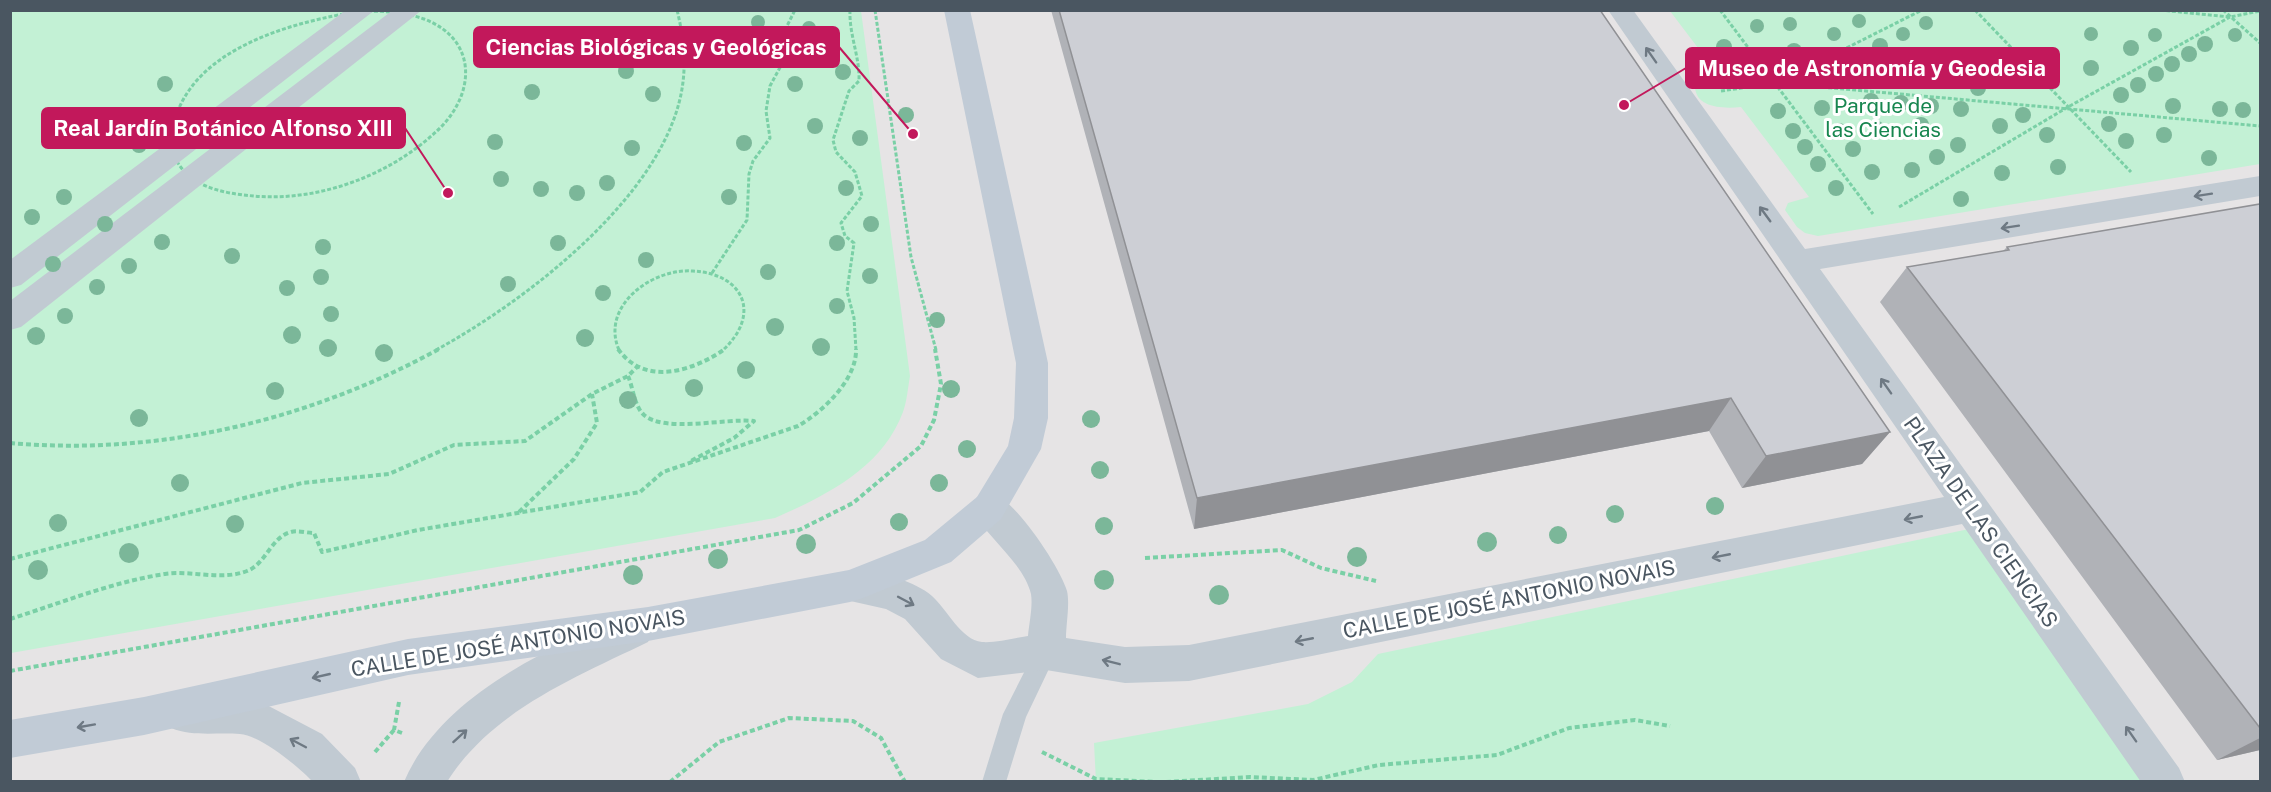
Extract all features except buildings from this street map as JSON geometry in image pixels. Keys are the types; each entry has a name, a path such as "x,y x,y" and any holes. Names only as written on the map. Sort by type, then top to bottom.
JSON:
{"street":[{"path":"10,277 363,10"},
{"name":"CALLE DE JOSÉ ANTONIO NOVAIS","path":"10,739 144,716 408,657 648,624 850,586 938,551 989,508 1023,449 1031,418 1032,363 957,10"},
{"name":"PLAZA DE LAS CIENCIAS","path":"1620,10 2165,782"},
{"path":"10,318 407,12"},
{"path":"1799,261 2260,186"},
{"name":"CALLE DE JOSÉ ANTONIO NOVAIS","path":"850,586 892,593 918,607 954,647 978,660 1047,652 1125,665 1189,663 1970,507"},
{"path":"989,508 1024,547 1049,592 1047,652"},
{"path":"424,782 445,749 497,703 542,674 648,624"},
{"path":"144,716 246,715 355,770"}],"lane":[{"path":"994,782 1015,714 1047,652"}],"path":[{"path":"10,443 81,447 176,438 274,417 369,383 455,340 483,322 530,291 591,239 637,185 668,133 683,83 685,37 677,10"},
{"path":"712,273 747,220 749,174 753,161 770,138 766,111 770,86 784,60 783,34 795,10"},
{"path":"10,619 107,588 166,574 188,573 232,577 259,567 272,545 291,532 314,533 322,552 418,530 640,492 663,472 798,426 816,416 849,374 856,356 854,318 848,291 854,243 844,236 841,223 862,196 855,172 836,152 833,140 849,91 859,81 861,67 852,46 848,27 850,10"},
{"path":"10,671 799,530 853,503 921,446 933,420 941,384 936,352 911,257 875,10"},
{"path":"1720,10 1878,220"},
{"path":"1776,83 1922,10"},
{"path":"1975,10 2159,202"},
{"path":"2160,10 2230,17 2260,11"},
{"path":"2223,10 2260,42"},
{"path":"220,191 255,197 296,195 338,186 414,150 441,126 459,101 468,77 465,55 453,36 432,22 407,12"},
{"path":"1898,208 2068,107 2230,17"},
{"path":"1719,91 1776,83 2068,107 2260,126"},
{"path":"693,271 712,273 728,280 740,290 746,306 744,323 735,340 719,355 698,366 674,372 651,371 637,367 619,352 612,337 614,321 622,305 635,291 672,273 693,271"},
{"path":"10,559 302,483 389,474 454,445 525,441 592,394 628,376 637,367"},
{"path":"628,376 641,413 651,420 702,423 745,419 754,421 748,430 704,451 686,464"},
{"path":"518,513 574,459 597,423 592,394"},
{"path":"1145,558 1282,550 1321,568 1379,582"},
{"path":"355,770 394,730 401,695"},
{"path":"670,782 719,742 789,718 853,721 880,738 905,782"},
{"path":"1167,782 1250,777 1313,780 1379,765 1497,755 1569,728 1635,720 1670,726"},
{"path":"394,730 405,734"},
{"path":"1009,735 1096,779 1157,782"}],"shaded area":[{"path":"10,11 2260,11 2260,781 11,781"}],"green space":[{"path":"10,11 861,11 910,376 903,412 894,432 867,464 851,477 814,500 775,518 11,653"},
{"name":"Parque de las Ciencias","path":"1670,11 2257,11 2260,13 2260,164 1818,236 1805,233 1797,227 1785,210 1788,203 1809,197 1741,107 1716,107 1702,101 1697,95 1696,78 1717,73"},
{"path":"1969,529 2143,781 1096,782 1094,743 1308,704 1352,682 1378,654"}],"place":[{"name":"Museo de Astronomía y Geodesia","path":"1624,105"},
{"name":"Ciencias Biológicas y Geológicas","path":"913,134"},
{"name":"Real Jardín Botánico Alfonso XIII","path":"448,193"}]}
